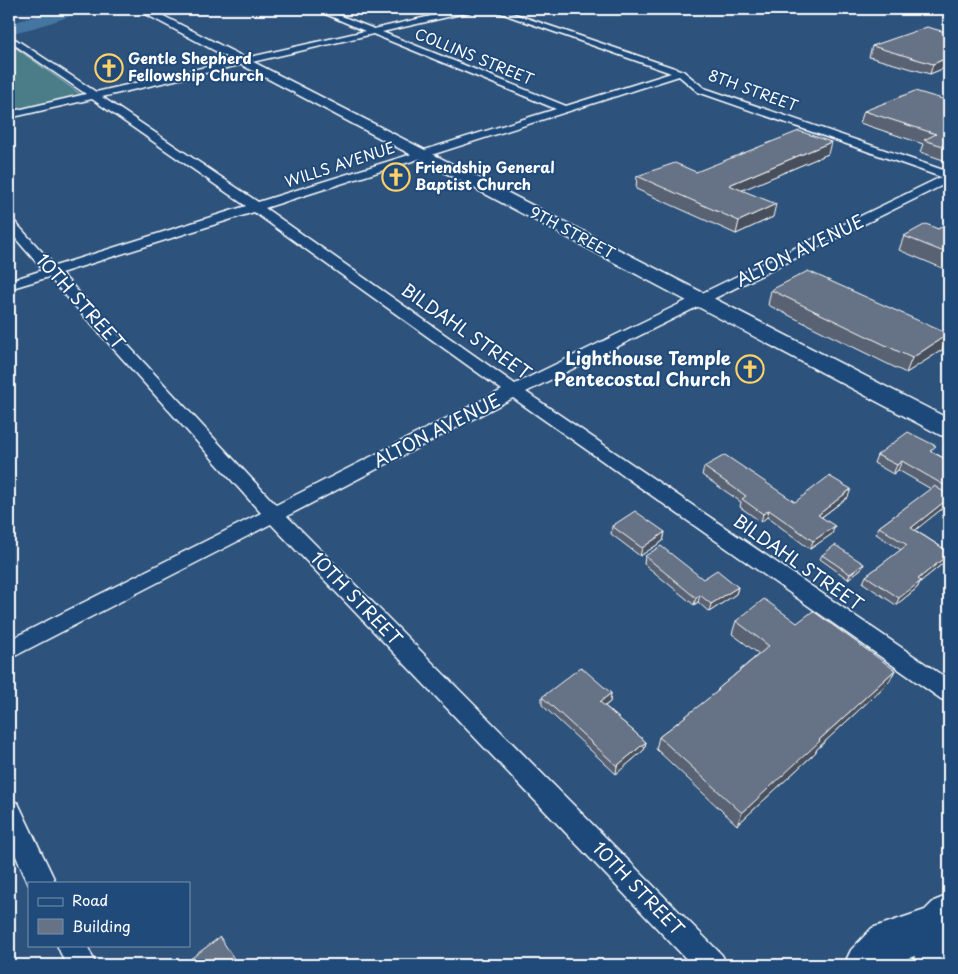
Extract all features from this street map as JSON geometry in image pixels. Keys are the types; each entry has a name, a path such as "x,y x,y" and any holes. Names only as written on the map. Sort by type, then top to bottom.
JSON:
{"street":[{"name":"9TH STREET","path":"142,9 949,429"},
{"name":"COLLINS STREET","path":"318,9 565,109"},
{"path":"9,115 241,60 472,9"},
{"name":"8TH STREET","path":"493,9 680,73 700,90 949,177"},
{"name":"BILDAHL STREET","path":"9,38 256,207 514,392 949,692"},
{"name":"WILLS AVENUE","path":"9,285 680,73"},
{"name":"ALTON AVENUE","path":"9,650 514,392 949,177"},
{"name":"10TH STREET","path":"9,224 273,514 712,965"},
{"path":"9,812 42,882"},
{"path":"866,965 887,943 941,937"},
{"path":"72,946 81,965"}],"green space":[{"path":"9,43 82,95 9,112"}],"building":[{"path":"927,27 949,33 949,57 933,64 872,46"},
{"path":"915,91 949,101 949,148 924,140 936,134 864,111"},
{"path":"799,131 831,142 729,185 776,204 739,221 637,176 675,163 696,172"},
{"path":"949,223 949,254 904,236 926,224 938,229"},
{"path":"808,271 948,334 912,358 771,290"},
{"path":"908,432 936,446 930,451 949,461 949,488 902,461 897,465 877,455"},
{"path":"725,455 795,502 829,476 851,489 818,515 835,526 813,541 769,510 763,514 742,499 746,496 704,467"},
{"path":"934,486 949,495 949,498 911,528 949,552 949,554 918,579 921,581 899,598 866,576 907,545 879,527"},
{"path":"635,511 665,532 642,548 612,526"},
{"path":"835,545 864,564 850,574 822,555"},
{"path":"661,546 703,579 717,570 738,587 711,604 700,595 696,598 645,556"},
{"path":"764,599 797,623 813,611 895,670 742,813 659,737 719,690 769,646 736,621"},
{"path":"581,667 611,693 600,702 646,742 617,766 542,697"},
{"path":"220,937 238,965 182,965"}],"waterway":[{"path":"9,29 73,9"}],"place":[{"name":"Gentle Shepherd Fellowship Church","path":"109,68"},
{"name":"Friendship General Baptist Church","path":"396,177"},
{"name":"Lighthouse Temple Pentecostal Church","path":"750,369"}]}
